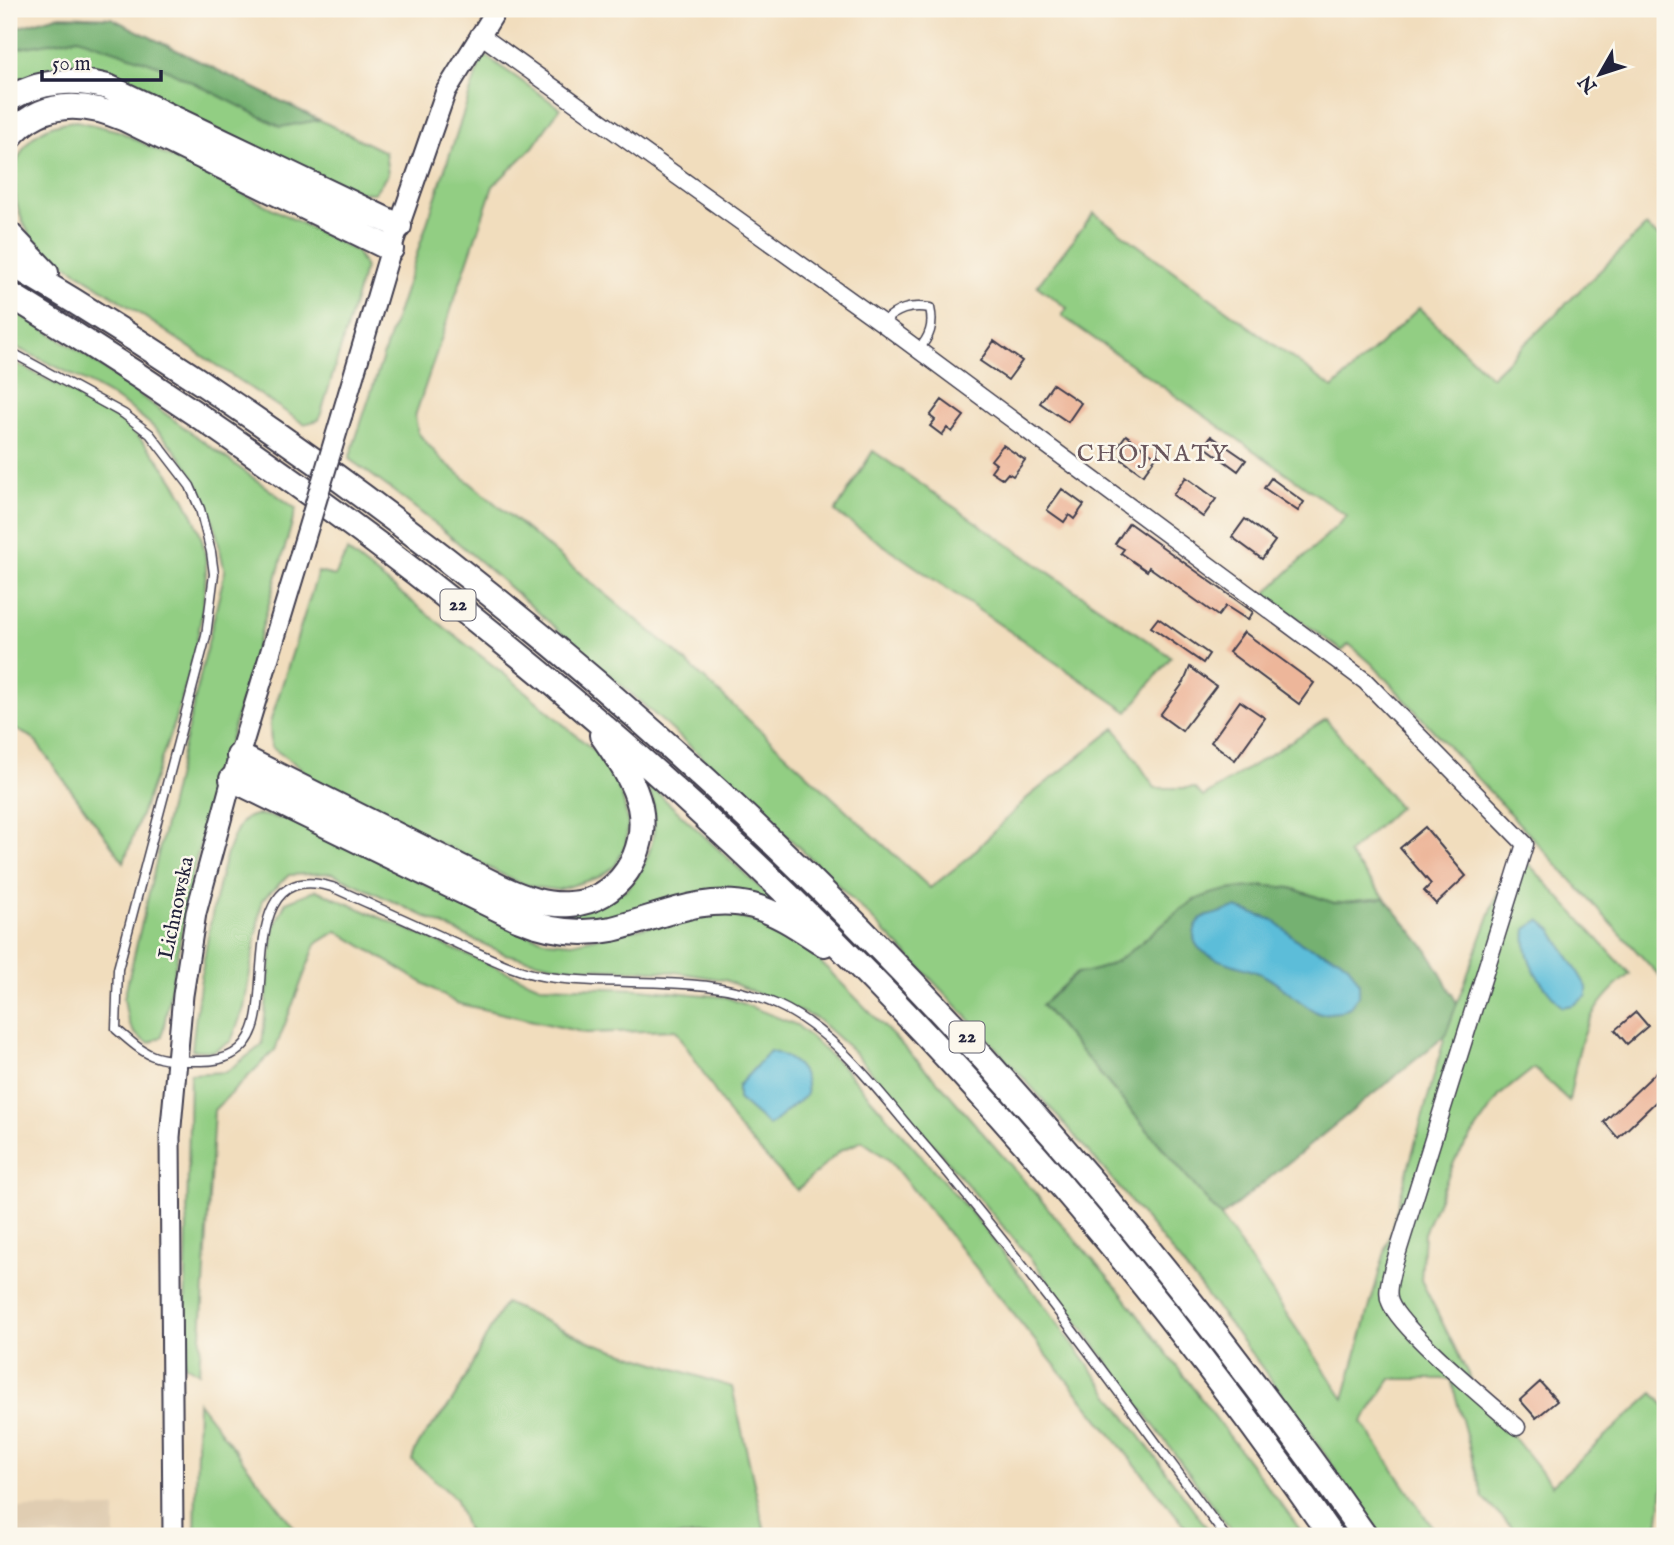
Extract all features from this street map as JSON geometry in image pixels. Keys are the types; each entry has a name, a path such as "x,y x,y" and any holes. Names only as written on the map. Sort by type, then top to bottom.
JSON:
{"main road":[{"path":"9,99 53,82 73,80 108,87 395,237"},
{"path":"9,138 23,122 46,110 65,106 94,108 125,119 395,237"},
{"path":"9,234 79,305"},
{"name":"22","path":"9,262 232,404 432,549 601,687 756,825 914,982 1082,1167 1228,1347 1365,1536"},
{"name":"22","path":"9,294 142,378 303,488 440,591 579,704 740,848 864,969 995,1110 1108,1240 1231,1396 1331,1536"},
{"name":"22","path":"236,768 502,888 544,903 573,904 598,897 620,880 632,864 641,841 642,821 637,796 625,769 579,704"},
{"path":"236,768 533,924 564,932 587,932 612,928 695,905 741,904 779,915 864,969"}],"street":[{"name":"Lichnowska","path":"173,1536 170,1137 175,1060 196,913 236,768 395,237 446,91 497,9"},
{"path":"480,34 882,323 1365,681 1525,844 1387,1294 1391,1306 1429,1348 1517,1427"}],"lane":[{"path":"882,323 891,314 910,306 930,308 933,322 928,338 918,350"},
{"path":"9,351 95,397 144,429 161,446 190,486 206,528 214,574 206,636 118,970 116,1029 147,1056 175,1060 226,1059 247,1040 254,1028 258,970 270,910 287,891 311,882 331,887 531,974 557,978 706,985 754,995 782,1007 829,1041 857,1069 959,1185 1031,1274 1225,1536"}],"shaded area":[{"path":"9,1508 115,1508 115,1536 9,1536"}],"green space":[{"path":"58,16 111,18 385,152 388,174 374,193 346,192 100,74 54,71 32,75 9,84 9,30"},
{"path":"58,16 111,18 319,120 281,127 160,66 78,38 15,49 9,53 9,30"},
{"path":"483,54 560,108 533,147 493,186 415,416 418,433 441,459 670,647 930,888 968,858 1027,798 1115,728 1155,788 1195,788 1203,797 1326,719 1399,807 1348,854 1385,898 1334,903 1291,888 1267,886 1194,900 1116,963 1096,972 1077,973 1042,1005 1221,1217 1344,1399 1445,1036 1514,848 1630,974 1601,1002 1585,1030 1569,1101 1534,1068 1500,1095 1455,1160 1424,1233 1421,1280 1476,1390 1552,1485 1653,1393 1665,1406 1665,1472 1657,1536 1521,1536 1483,1498 1451,1379 1391,1379 1362,1422 1438,1536 1380,1536 1297,1415 1209,1298 1116,1184 1019,1073 919,966 708,762 476,558 382,482 349,459"},
{"path":"77,121 119,131 356,251 365,267 319,420 304,424 37,245 25,226 18,206 14,186 16,166 23,149 35,135 53,126"},
{"path":"1094,213 1333,388 1419,308 1491,377 1646,226 1665,242 1665,982 1372,664 1349,644 1342,651 1265,594 1347,516 1062,316 1067,308 1037,286"},
{"path":"9,307 85,355 296,509 194,866 162,1036 150,1043 133,1031 124,998 225,571 211,514 195,480 176,451 154,428 102,390 9,344"},
{"path":"9,359 94,405 135,434 165,468 178,488 199,530 204,551 206,570 203,607 187,682 124,862 33,738 9,726"},
{"path":"873,451 1171,657 1128,712 835,512"},
{"path":"347,551 513,681 599,755 616,781 628,824 626,845 615,866 599,877 558,890 533,887 515,881 306,777 301,768 271,747 270,723 318,572 335,576"},
{"path":"648,784 782,908 610,922 555,922 528,907 626,890 641,871 653,839 653,803"},
{"path":"288,814 508,927 548,941 572,943 715,912 761,923 806,947 943,1087 1118,1289 1305,1536 1235,1536 1036,1265 854,1052 816,1018 725,980 675,972 562,967 505,954 332,873 289,875 262,900 244,1008 231,1041 214,1051 192,1050 209,929 225,860 234,835 248,817 262,815 280,819"},
{"path":"1239,888 1291,888 1334,903 1385,898 1428,951 1457,1003 1445,1036 1221,1217 1042,1005 1077,973 1111,964 1194,901"},
{"path":"316,890 540,986 640,989 726,997 797,1025 844,1068 975,1217 1050,1313 1213,1536 1193,1536 889,1160 862,1141 840,1151 797,1190 738,1128 676,1030 586,1033 456,1003 337,931 316,944 275,1050 214,1110 199,1373 184,1364 190,1074 226,1072 262,1045 274,927 286,902"},
{"path":"505,1303 593,1343 732,1387 766,1536 469,1536 455,1498 412,1460 420,1442 454,1398"},
{"path":"198,1402 293,1526 300,1536 195,1536"}],"water":[{"path":"1236,908 1273,920 1302,944 1339,958 1349,966 1359,982 1359,995 1350,1007 1339,1012 1320,1014 1265,976 1202,951 1195,943 1194,932 1201,918"},
{"path":"1540,920 1552,930 1587,987 1587,996 1573,1005 1562,1007 1540,981 1530,962 1526,929"},
{"path":"770,1051 786,1057 798,1066 805,1078 806,1095 769,1126 738,1099 738,1086"}],"building":[{"path":"994,341 1022,361 1008,380 980,361"},
{"path":"1053,384 1081,403 1068,422 1040,403"},
{"path":"942,400 964,416 952,432 947,428 942,435 930,426 935,420 930,416"},
{"path":"1126,435 1156,457 1143,475 1113,453"},
{"path":"1211,436 1246,460 1238,471 1204,446"},
{"path":"1003,445 1025,460 1013,476 1008,473 1003,479 991,471 996,464 991,460"},
{"path":"1186,477 1216,499 1203,517 1173,495"},
{"path":"1271,478 1304,502 1298,511 1264,488"},
{"path":"1062,489 1084,505 1074,519 1069,515 1064,522 1047,510"},
{"path":"1245,519 1275,541 1262,559 1232,537"},
{"path":"1129,523 1253,612 1248,620 1226,606 1218,616 1149,567 1147,571 1121,553 1124,549 1115,544"},
{"path":"1158,618 1209,654 1203,663 1151,627"},
{"path":"1244,632 1314,683 1299,704 1229,652"},
{"path":"1190,667 1216,686 1182,731 1160,715 1184,682"},
{"path":"1240,701 1265,718 1235,760 1211,742"},
{"path":"1425,827 1466,876 1436,904 1424,891 1431,884 1400,848"},
{"path":"1636,1012 1648,1026 1627,1044 1615,1030"},
{"path":"1665,1064 1665,1093 1618,1138 1604,1122"},
{"path":"1540,1382 1557,1401 1536,1418 1520,1400"}],"district":[{"name":"CHOJNATY","path":"1153,454"}]}
